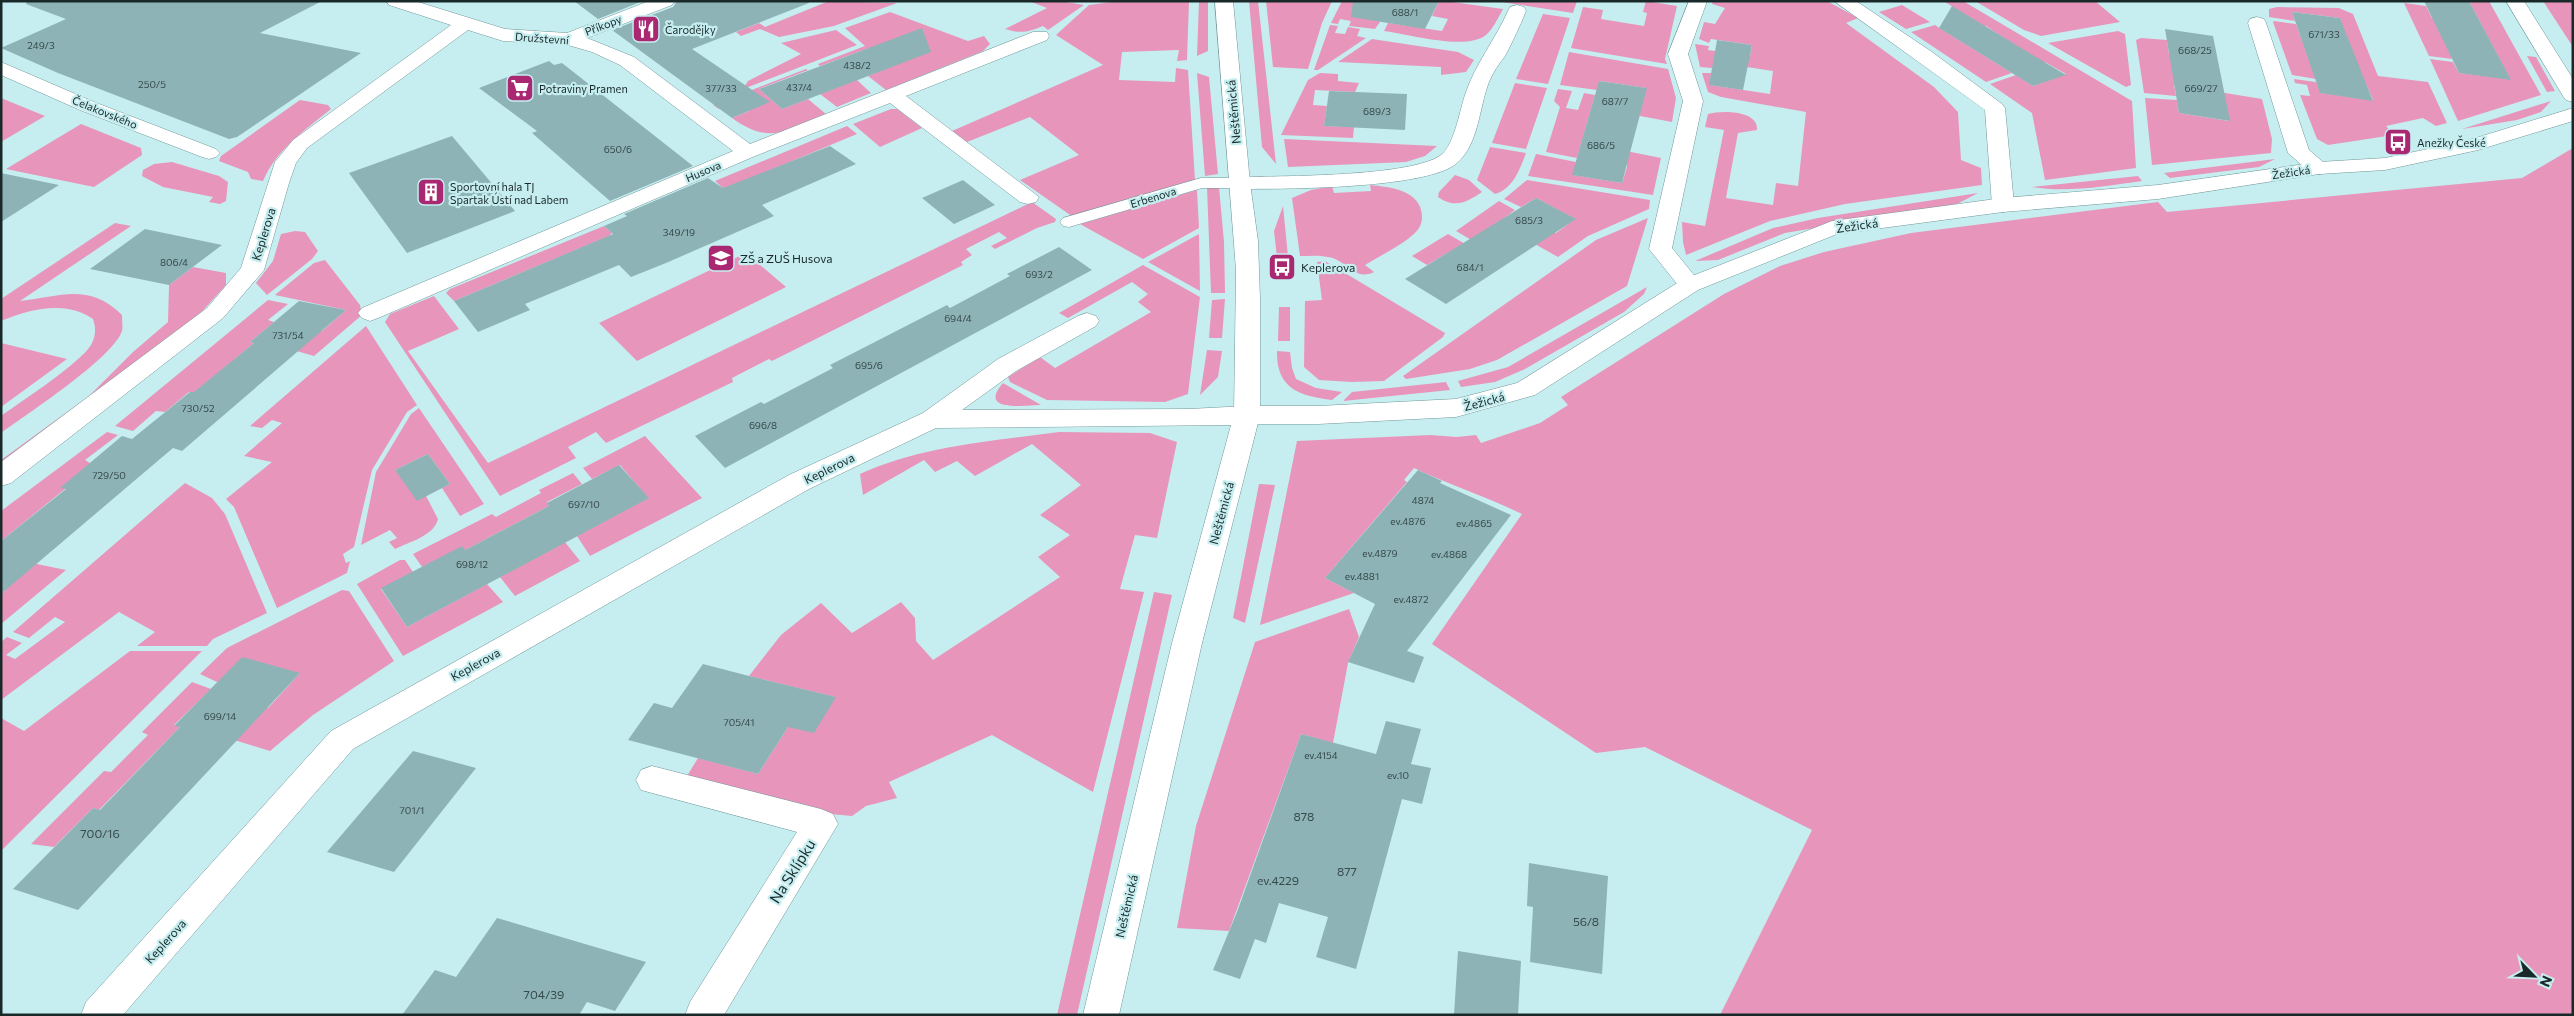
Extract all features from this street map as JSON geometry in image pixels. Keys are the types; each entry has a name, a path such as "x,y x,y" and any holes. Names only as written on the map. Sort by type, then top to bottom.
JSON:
{"street":[{"name":"Družstevní","path":"396,1 503,35 569,39 599,48 627,61 748,152"},
{"name":"Příkopy","path":"569,39 666,1"},
{"name":"Neštěmická","path":"1101,1015 1187,643 1247,415 1249,298 1244,212 1239,183 1224,1"},
{"path":"1690,285 1673,267 1660,249 1693,101 1678,54 1698,1"},
{"path":"1842,1 1925,56 1995,108 2003,205"},
{"path":"2515,1 2573,96"},
{"path":"1239,183 1286,183 1405,174 1435,168 1449,159 1458,145 1478,83 1498,51 1517,11"},
{"path":"2257,22 2299,153 2319,168"},
{"name":"Keplerova","path":"1,476 215,313 252,270 286,162 300,144 464,24"},
{"name":"Husova","path":"370,314 748,152 1040,36"},
{"name":"Čelakovského","path":"1,68 87,106 209,153"},
{"path":"892,95 1028,197"},
{"name":"Žežická","path":"1247,415 1318,415 1456,408 1526,390 1690,285 1832,228 2003,205 2158,192 2319,168 2385,164 2471,146 2573,114"},
{"name":"Erbenova","path":"1069,222 1201,183 1239,183"},
{"name":"Keplerova","path":"99,1015 342,740 799,482 932,419 1007,365 1086,321"},
{"name":"Keplerova","path":"932,419 1189,418 1247,415"},
{"name":"Na Sklípku","path":"652,780 821,824 703,1015"}],"shaded area":[{"path":"829,1 897,3 834,26 779,37 760,29 741,36 736,32 759,23 765,27"},
{"path":"1029,1 1060,1 1084,5 1048,30 1043,26 1024,32 1005,29 1047,8"},
{"path":"1119,1 1189,1 1187,60 1177,61 1179,50 1122,52 1119,80 1175,82 1176,68 1188,70 1195,180 1073,217 1020,180 1079,155 1030,117 967,142 952,131 1103,65 1056,35 1089,5"},
{"path":"1199,1 1208,1 1208,51 1197,56"},
{"path":"1249,1 1258,1 1276,164 1262,147"},
{"path":"1266,1 1332,1 1322,23 1308,69 1273,67"},
{"path":"1342,1 1359,1 1380,22 1375,29 1349,26 1351,21 1340,19 1338,24 1331,23"},
{"path":"1439,1 1503,9 1489,33 1477,40 1451,42 1384,31 1388,23 1442,31 1448,19 1432,16"},
{"path":"1495,1 1577,1 1573,13"},
{"path":"1646,1 1677,6 1665,59 1667,64 1571,48 1583,7 1603,10 1601,19 1644,26 1647,13 1643,12"},
{"path":"1713,1 1827,1 1858,18 1846,23 1934,87 1958,112 1961,160 1981,168 1982,185 1845,204 1770,221 1686,255 1682,222 1705,226 1724,130 1705,127 1708,114 1721,112 1738,113 1752,118 1756,123 1757,130 1738,133 1726,198 1773,205 1776,183 1798,186 1806,112 1721,97 1708,92 1702,73 1711,73 1710,85 1770,94 1773,71 1714,62 1712,68 1700,67 1695,44 1709,46 1708,50 1750,56 1752,45 1711,39 1709,43 1699,39 1704,22 1715,24 1725,8 1712,4"},
{"path":"1944,1 1963,1 2132,101 2136,168 2045,180 2032,113 1990,84 2016,75 2033,86 2066,74 2045,62 2041,63 1986,26 1982,27"},
{"path":"1975,1 2095,1 2120,22 2041,36 2024,30"},
{"path":"2469,1 2489,1 2541,95 2458,121 2430,59 2453,62 2459,73 2510,79"},
{"path":"2543,1 2573,1 2573,47"},
{"path":"2404,3 2426,6 2432,18 2437,19 2452,59 2429,56"},
{"path":"1902,5 1930,22 1906,29 1879,12"},
{"path":"2277,7 2339,8 2353,14 2378,76 2428,82 2447,123 2436,126 2423,118 2386,126 2394,135 2328,145 2317,139 2300,95 2310,96 2307,85 2295,83 2294,79 2316,82 2321,93 2373,100 2367,86 2362,85 2340,18 2292,12 2295,21 2269,17 2269,9"},
{"path":"890,12 968,41 984,36 990,44 983,51 886,90 868,76 893,66 869,48 820,66 818,64 865,46 845,28"},
{"path":"1543,14 1570,18 1548,84 1516,79"},
{"path":"2274,21 2296,24 2316,79 2292,75"},
{"path":"1330,25 1338,26 1335,33 1345,34 1348,27 1360,29 1357,36 1366,38 1318,70 1314,70"},
{"path":"1935,25 2012,73 1986,82 1911,32"},
{"path":"836,30 857,45 743,89 748,81 801,54 781,43"},
{"path":"2118,31 2125,34 2131,85 2126,87 2048,43"},
{"path":"2141,38 2167,40 2169,54 2174,55 2179,85 2174,85 2176,96 2144,93 2136,40"},
{"path":"1372,39 1458,52 1474,60 1466,72 1441,75 1441,67 1338,62"},
{"path":"1569,52 1668,69 1676,98 1672,122 1635,115 1646,88 1600,81 1597,90 1560,85"},
{"path":"2527,56 2536,57 2555,91 2547,92"},
{"path":"806,69 808,70 759,89 782,109 808,99 826,114 789,130 768,133 746,127 732,118 749,111 738,102 719,109 713,105"},
{"path":"1197,73 1209,77 1218,174 1205,176"},
{"path":"1320,73 1338,74 1338,81 1359,83 1355,92 1315,90 1313,105 1327,106 1324,126 1354,127 1353,138 1281,135 1308,80"},
{"path":"857,80 871,93 837,107 820,94"},
{"path":"1515,83 1547,88 1526,149 1492,143"},
{"path":"1558,89 1572,91 1566,108 1578,110 1584,93 1595,95 1577,158 1546,152 1560,107 1554,101"},
{"path":"2219,92 2262,99 2272,139 2271,153 2152,165 2145,98 2177,100 2179,113 2229,121"},
{"path":"1,98 45,116 1,142"},
{"path":"300,100 328,105 331,109 292,141 276,159 263,181 251,179 248,172 219,161 221,156"},
{"path":"2551,101 2541,112 2517,120 2462,129"},
{"path":"891,109 897,109 922,128 880,147 853,124"},
{"path":"81,124 141,148 142,155 94,187 6,169"},
{"path":"847,126 857,134 727,188 723,188 715,181"},
{"path":"1284,139 1437,146 1425,156 1406,162 1288,167"},
{"path":"1490,147 1526,153 1515,178 1507,188 1495,194 1477,180"},
{"path":"2573,148 2573,1015 1720,1015 1812,830 1645,747 1596,753 1432,644 1522,514 1414,468 1404,480 1407,482 1325,578 1354,593 1260,625 1297,441 1430,435 1457,437 1476,435 1481,443 1540,423 1568,405 1561,397 1724,294 1780,266 1824,252 1911,233 2158,202 2167,212 2522,178"},
{"path":"1626,151 1661,158 1653,195 1528,176 1536,154 1576,162 1573,175 1622,183 1627,167"},
{"path":"2275,159 2259,167 2170,178 2164,173"},
{"path":"172,162 219,176 228,182 226,201 220,204 209,202 213,197 163,187 142,176 143,170 154,164"},
{"path":"1455,175 1469,180 1482,192 1461,203 1444,201 1438,197 1439,192"},
{"path":"2138,176 2142,181 2087,188 2046,189 2032,187"},
{"path":"1527,180 1650,200 1649,209 1588,236 1558,257 1533,243 1551,230 1556,233 1575,219 1536,198 1521,207 1504,199"},
{"path":"1370,185 1395,189 1410,195 1416,200 1420,207 1422,219 1415,233 1365,265 1374,272 1367,274 1355,272 1334,259 1321,256 1300,256 1292,198 1311,190 1332,186 1334,193 1371,191"},
{"path":"1207,187 1219,187 1224,242 1225,293 1211,293"},
{"path":"1197,190 1199,228 1143,259 1080,224"},
{"path":"1978,193 1957,204 1785,233 1718,260 1695,261 1773,228 1818,218"},
{"path":"1499,201 1515,210 1473,241 1456,231"},
{"path":"1032,202 1056,219 1055,222 1037,228 995,249 991,246 1007,238 999,232 966,249 972,255 961,262 963,265 772,361 769,359 732,378 733,382 606,443 596,432 568,447 576,458 500,496 385,322 390,314 434,296 459,329 408,351 488,463"},
{"path":"1283,206 1288,256 1277,257 1274,231"},
{"path":"1648,218 1627,286 1497,360 1470,369 1406,379 1403,376 1596,240"},
{"path":"115,223 131,226 20,301 73,294 97,298 122,315 122,331 103,356 87,370 1,433 1,416 75,362 91,345 95,329 93,319 82,313 60,308 36,310 1,321 1,299"},
{"path":"604,226 612,233 609,236 454,301 446,293 450,289"},
{"path":"295,231 305,232 318,251 312,259 267,295 256,283 273,261 281,234"},
{"path":"1199,234 1200,291 1148,262"},
{"path":"1448,234 1467,245 1453,254 1449,252 1427,265 1412,256"},
{"path":"746,253 786,287 637,361 599,323"},
{"path":"325,260 360,305 362,315 314,356 293,350 317,331 322,331 346,310 275,295 314,263"},
{"path":"1325,261 1445,333 1443,337 1384,381 1319,380 1304,367 1305,301 1322,300 1317,262"},
{"path":"1143,265 1200,297 1188,394 1165,402 1047,400 1010,382 1008,377 1040,357 1055,368 1151,312 1138,302 1148,294 1132,282 1068,318 1059,313"},
{"path":"193,267 226,273 226,285 196,318 1,468 1,460 89,396 133,352 168,322 169,285"},
{"path":"1647,287 1644,294 1624,312 1525,369 1495,382 1461,387 1458,381 1508,367"},
{"path":"1225,299 1222,338 1209,338 1212,300"},
{"path":"268,300 288,304 268,320 274,322 250,342 254,343 195,392 189,392 165,412 156,411 133,431 115,426"},
{"path":"1279,307 1290,307 1290,341 1278,341"},
{"path":"366,326 417,405 407,412 372,470 354,547 343,554 346,563 350,561 347,573 277,608 234,507 226,499 272,462 244,456 282,423 272,420 262,428 250,426"},
{"path":"1,343 67,359 1,407"},
{"path":"1207,350 1222,351 1218,377 1200,395"},
{"path":"1277,351 1290,352 1292,368 1296,379 1316,388 1342,392 1332,400 1300,393 1292,388 1281,374"},
{"path":"1446,382 1450,390 1343,401 1352,392"},
{"path":"1003,383 1041,405 1016,406 1000,403 996,399"},
{"path":"419,408 484,504 460,516 442,488 450,484 428,454 395,470 426,496 438,519 436,525 420,538 395,549 389,542 397,538 390,530 361,545 376,472 411,414"},
{"path":"107,432 118,435 85,460 90,463 65,489 1,541 1,511"},
{"path":"1059,432 1150,433 1177,442 1157,538 1135,535 1120,589 1144,592 1093,792 992,735 889,782 897,798 866,806 852,816 830,814 687,776 698,758 758,774 788,727 835,697 749,676 781,635 821,603 852,633 901,602 915,618 916,641 933,660 1060,577 1038,557 1070,535 1040,515 1081,485 1032,444 975,476 957,461 935,472 924,460 863,495 860,474 908,457 932,451"},
{"path":"645,436 702,498 590,556 577,536 648,498 620,465 592,479 583,468"},
{"path":"573,473 582,484 547,502 549,506 465,550 422,567 413,554 492,514 496,517 541,493 539,490"},
{"path":"185,483 212,498 225,514 267,613 213,639 207,646 137,646 155,632 119,612 1,700 1,642 7,637 22,643 6,655 15,659 65,622 55,617 29,638 13,632"},
{"path":"1259,484 1275,485 1245,623 1233,618"},
{"path":"565,542 580,561 515,596 500,577"},
{"path":"400,560 405,560 413,572 381,589 407,627 487,584 503,602 403,656 357,584"},
{"path":"32,563 66,570 1,624 1,594 5,591 1,590"},
{"path":"342,590 349,591 394,661 313,715 270,751 231,739 261,707 268,708 300,673 217,682 200,674 227,648"},
{"path":"1154,592 1172,595 1077,1015 1057,1015"},
{"path":"1349,609 1359,637 1348,663 1333,743 1301,734 1229,931 1177,928 1196,826 1255,642"},
{"path":"130,651 202,651 1,851 1,718 24,731"},
{"path":"192,682 211,689 174,725 180,727 99,810 93,808 54,847 31,844 104,771 111,772 148,735 142,732"}],"building":[{"path":"27,1 322,1 260,33 361,53 237,137 229,139 58,73 1,48 66,19 26,4"},
{"path":"574,1 643,1 598,19"},
{"path":"677,1 809,1 809,3 692,49 770,102 732,118 612,30 673,7"},
{"path":"1353,1 1439,1 1425,29 1351,17"},
{"path":"2424,1 2469,1 2511,80 2459,73"},
{"path":"1952,6 2066,75 2033,86 1939,28"},
{"path":"2292,12 2340,18 2373,101 2320,93"},
{"path":"922,28 931,52 782,109 759,89"},
{"path":"2165,29 2213,36 2230,121 2179,113"},
{"path":"1717,40 1752,45 1743,90 1709,85"},
{"path":"549,61 554,65 562,63 693,166 610,201 532,133 537,131 479,88"},
{"path":"1599,81 1647,88 1622,183 1572,175"},
{"path":"1329,91 1407,94 1405,130 1324,126"},
{"name":"Sportovní hala TJ Spartak Ústí nad Labem","path":"452,136 515,211 407,253 349,173"},
{"path":"830,146 856,164 762,205 774,216 666,263 631,277 619,265 525,304 530,310 478,332 454,301 613,234 604,226 627,216 624,214 708,178 723,188"},
{"path":"1,173 59,185 1,222"},
{"path":"963,180 995,205 954,224 922,198"},
{"path":"1536,198 1576,219 1446,304 1405,279"},
{"path":"145,229 222,245 169,285 90,269"},
{"path":"1059,247 1092,270 725,468 695,436 761,402 764,404 833,368 830,365 947,305 950,308 1010,276 1007,274"},
{"path":"299,301 346,310 182,451 173,448 1,594 1,541 66,489 60,488 122,436 132,439 190,392 194,392 254,343 250,342"},
{"path":"428,454 450,484 417,501 395,470"},
{"path":"619,465 649,498 407,627 381,588 462,546 465,550 549,506 547,503"},
{"path":"1418,470 1442,481 1440,483 1511,515 1407,651 1424,657 1414,683 1348,662 1375,604 1325,578"},
{"path":"242,657 300,673 78,910 13,889 93,808 100,810 180,727 174,726"},
{"path":"703,664 836,697 814,733 788,727 758,774 628,740 654,703 672,708"},
{"path":"1386,721 1421,729 1411,764 1431,768 1422,804 1402,799 1356,969 1316,957 1328,917 1279,903 1266,943 1255,939 1240,979 1213,970 1237,912 1301,734 1376,754"},
{"path":"413,751 476,768 394,872 327,852"},
{"path":"1529,863 1608,876 1602,974 1530,962 1533,907 1527,906"},
{"path":"497,918 646,962 615,1011 587,1002 579,1015 402,1015 435,970 456,977"},
{"path":"1458,951 1521,961 1518,1015 1454,1015"}],"place":[{"name":"Čarodějky","path":"646,29"},
{"name":"Potraviny Pramen","path":"520,88"},
{"name":"Anežky České","path":"2398,142"},
{"name":"Sportovní hala TJ Spartak Ústí nad Labem","path":"431,192"},
{"name":"ZŠ a ZUŠ Husova","path":"721,258"},
{"name":"Keplerova","path":"1282,267"}]}
